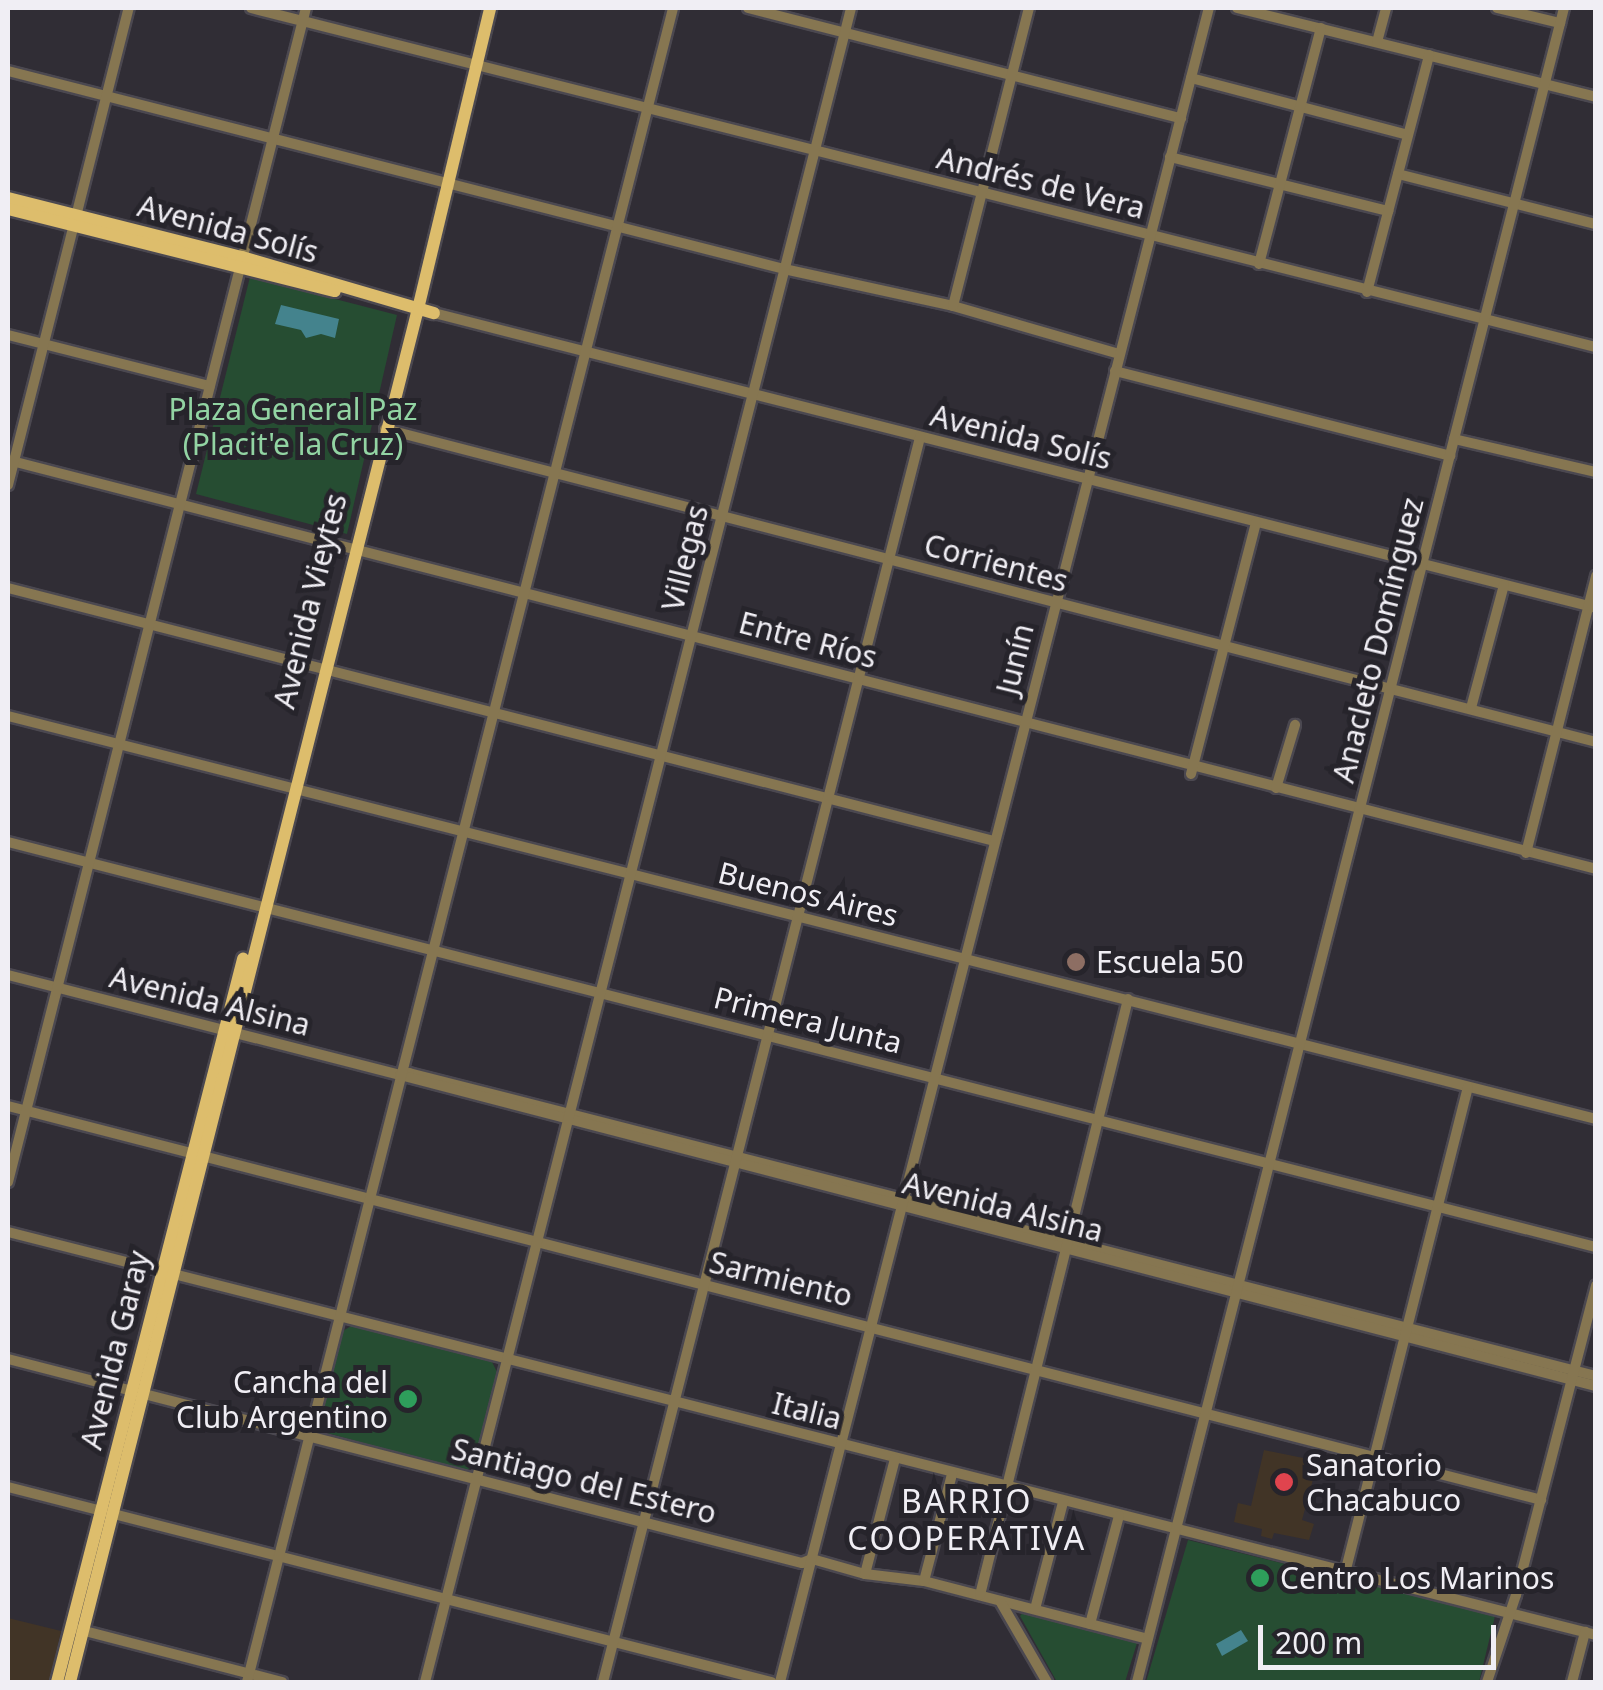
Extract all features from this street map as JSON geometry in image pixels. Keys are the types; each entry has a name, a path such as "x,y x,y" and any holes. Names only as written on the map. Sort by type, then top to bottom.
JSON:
{"main road":[{"name":"Avenida Vieytes","path":"229,1032 490,8"},
{"name":"Avenida Solís","path":"8,198 75,220 434,314"},
{"name":"Avenida Solís","path":"8,209 75,220"},
{"name":"Avenida Vieytes","path":"353,547 414,308"},
{"name":"Avenida Garay","path":"70,1682 77,1629 229,1032"},
{"name":"Avenida Garay","path":"57,1682 77,1629"}],"street":[{"path":"8,485 10,461 44,344 129,8"},
{"name":"Andrés de Vera","path":"251,8 1596,347"},
{"path":"8,1182 306,8"},
{"path":"248,1678 673,8"},
{"path":"748,8 1180,118"},
{"name":"Villegas","path":"426,1682 852,8"},
{"path":"953,306 1028,8"},
{"name":"Junín","path":"780,1682 1209,8"},
{"path":"1236,8 1274,12 1320,28 1596,97"},
{"path":"1377,42 1386,8"},
{"path":"1497,8 1560,23"},
{"name":"Anacleto Domínguez","path":"1137,1682 1564,8"},
{"path":"1259,264 1320,28"},
{"path":"1367,292 1429,55"},
{"path":"8,71 784,269 953,306 1119,354"},
{"path":"1191,78 1408,134"},
{"path":"1170,157 1388,211"},
{"path":"1398,174 1596,224"},
{"name":"Avenida Solís","path":"434,314 1592,607"},
{"path":"8,334 210,386"},
{"path":"1114,371 1450,456"},
{"name":"Corrientes","path":"386,428 1596,742"},
{"path":"603,1682 920,437"},
{"path":"1454,440 1596,472"},
{"name":"Entre Ríos","path":"10,461 1025,722 1192,770 1596,869"},
{"path":"1192,770 1256,522"},
{"path":"1526,853 1592,607 1596,576"},
{"path":"1471,708 1504,584"},
{"path":"8,588 994,841"},
{"name":"Buenos Aires","path":"8,716 1596,1119"},
{"path":"1276,788 1295,725"},
{"name":"Primera Junta","path":"8,842 1596,1247"},
{"name":"Avenida Alsina","path":"8,975 1573,1375 1596,1386"},
{"path":"980,1595 1128,1000"},
{"path":"1345,1574 1468,1086"},
{"name":"Sarmiento","path":"8,1106 1541,1500"},
{"name":"Italia","path":"8,1232 1590,1634"},
{"path":"1487,1682 1541,1500 1596,1285"},
{"name":"Santiago del Estero","path":"8,1360 802,1563 812,1559 866,1574 924,1581 1148,1638"},
{"name":"Avenida Alsina","path":"1573,1375 1596,1376"},
{"path":"866,1574 895,1459"},
{"path":"924,1581 952,1474"},
{"path":"8,1487 770,1682"},
{"path":"1035,1609 1063,1502"},
{"path":"1090,1624 1119,1516"},
{"path":"1000,1600 1048,1682"},
{"path":"77,1629 248,1678 282,1682"},
{"path":"1572,1682 1590,1634"}],"shaded area":[{"name":"Sanatorio Chacabuco","path":"1264,1450 1318,1461 1302,1520 1314,1524 1309,1540 1274,1533 1272,1539 1261,1536 1262,1529 1234,1522 1238,1503 1251,1506"},
{"path":"8,1618 61,1631 50,1682 8,1682"}],"green space":[{"name":"Plaza General Paz (Placit'e la Cruz)","path":"250,277 397,315 347,534 196,494"},
{"name":"Cancha del Club Argentino","path":"353,1325 492,1362 498,1374 476,1464 466,1471 327,1433 319,1423 341,1332"},
{"name":"Centro Los Marinos","path":"1188,1540 1495,1616 1479,1682 1146,1682"},
{"path":"1023,1612 1137,1643 1125,1682 1057,1682 1020,1616"}],"water":[{"path":"281,305 339,319 335,338 321,334 306,338 301,330 275,324"},
{"path":"1241,1630 1248,1641 1222,1656 1216,1644"}],"place":[{"name":"Escuela 50","path":"1076,962"},
{"name":"Cancha del Club Argentino","path":"408,1399"},
{"name":"Sanatorio Chacabuco","path":"1284,1482"},
{"name":"Centro Los Marinos","path":"1260,1578"}],"district":[{"name":"BARRIO COOPERATIVA","path":"967,1520"}]}
